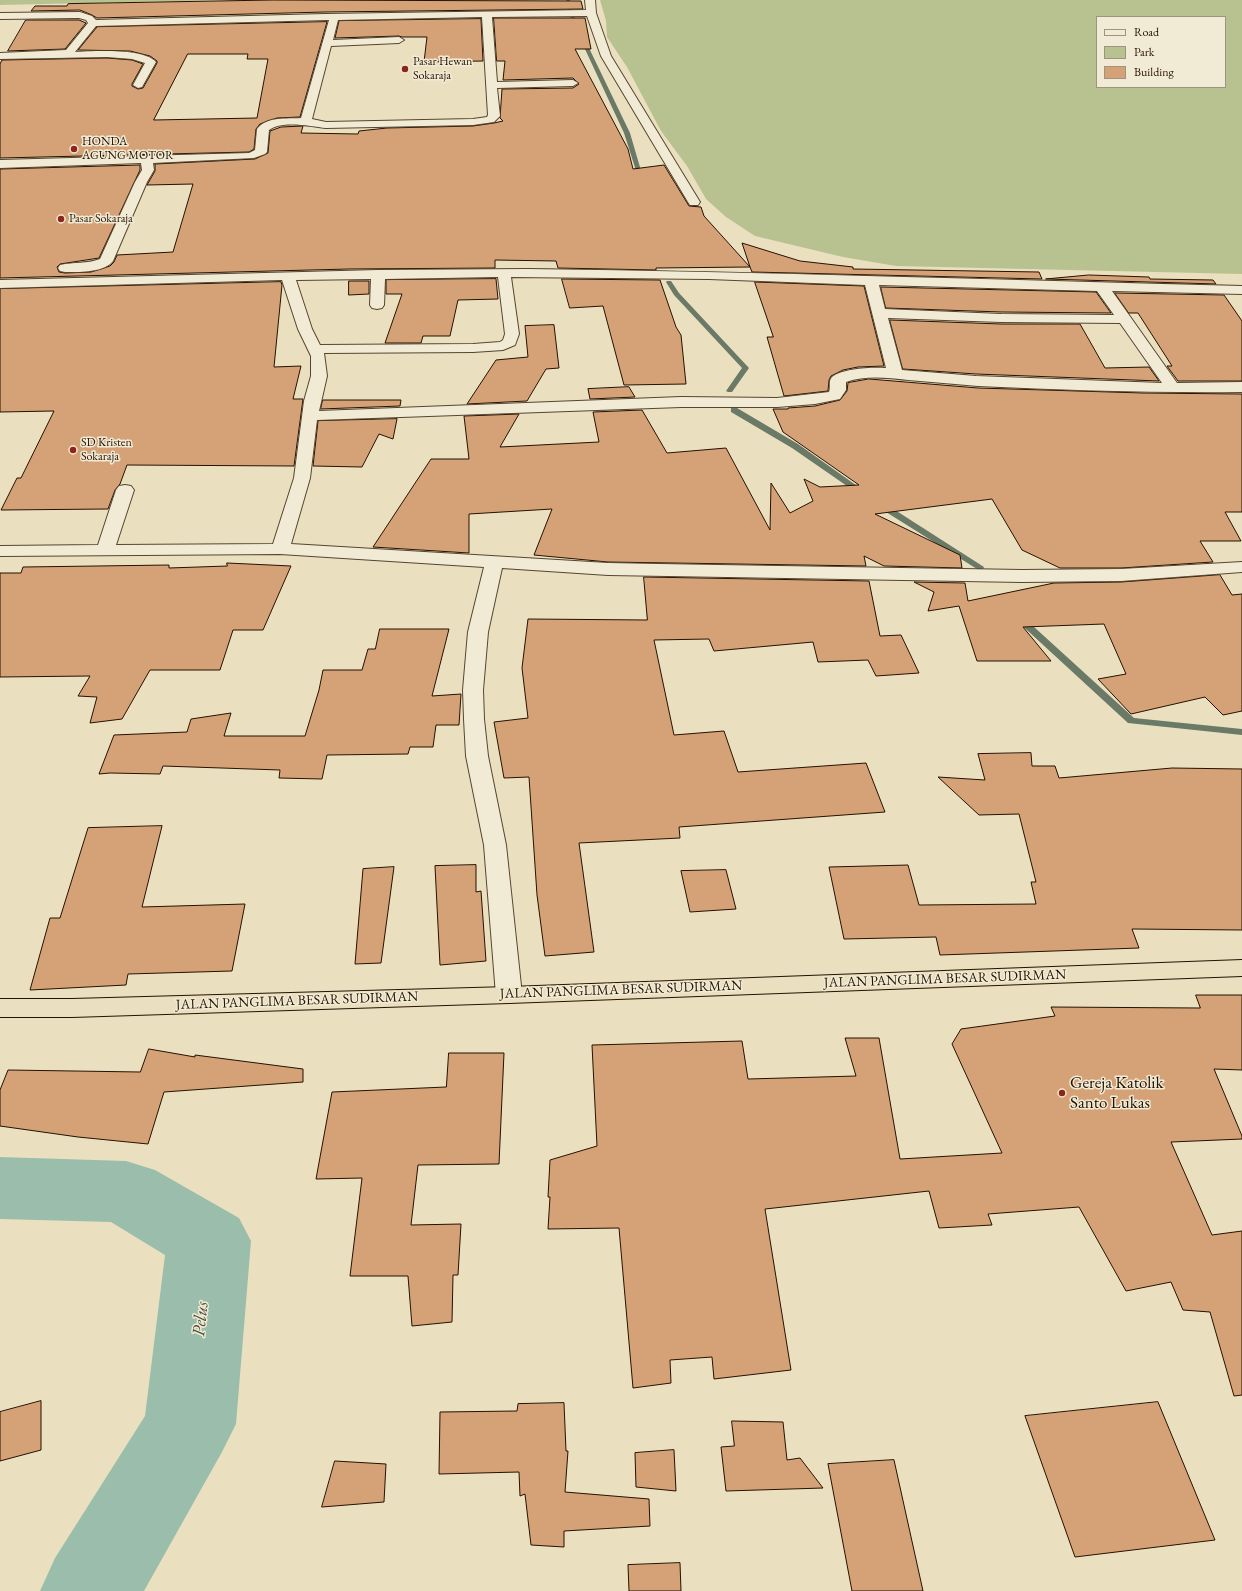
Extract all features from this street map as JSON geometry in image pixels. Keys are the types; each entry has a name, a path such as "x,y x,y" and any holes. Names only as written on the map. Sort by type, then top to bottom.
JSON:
{"highway":[{"name":"JALAN PANGLIMA BESAR SUDIRMAN","path":"0,1008 87,1007 509,995 1242,968"}],"street":[{"path":"590,0 591,13 606,56 694,202"},
{"path":"328,43 399,28 486,14 591,13"},
{"path":"0,164 250,156 261,152 263,129 268,124 306,121 326,125 473,122 490,120 494,116 486,14"},
{"path":"0,16 80,15 89,18 93,23"},
{"path":"93,23 334,18 399,28"},
{"path":"306,121 334,18"},
{"path":"60,55 69,53 93,23"},
{"path":"399,28 401,52"},
{"path":"0,56 110,55 144,58 151,62 138,85"},
{"path":"492,85 573,83"},
{"path":"52,268 92,267 106,261 141,182 148,170 147,160"},
{"path":"333,275 332,271 335,269 400,266 458,264 609,264"},
{"path":"314,349 473,348 503,346 510,342 512,334 504,273"},
{"path":"0,284 378,274 504,273 709,275 791,279 1242,290"},
{"path":"377,305 378,274"},
{"path":"280,549 296,504 302,478 310,416 319,376 318,356 305,329 288,277"},
{"path":"871,281 895,374"},
{"path":"1101,286 1173,388"},
{"path":"879,313 1000,318 1124,319"},
{"path":"310,416 694,402 775,402 815,400 834,396 838,390 838,380 854,374 874,372 976,380 1086,386 1173,388 1242,387"},
{"path":"106,549 125,490"},
{"path":"0,551 106,549 280,549 608,569 1022,576 1121,575 1242,567"},
{"path":"494,561 478,632 473,690 474,719 477,756 494,845 509,995"}],"green space":[{"path":"0,0 225,0 0,5"},
{"path":"600,0 1242,0 1242,274 896,266 843,257 755,236 726,217 706,199 687,166 661,131 627,67 607,37 606,21"}],"building":[{"path":"273,0 581,1 583,9 325,12 97,18 80,10 31,11 35,6 67,6 68,4"},
{"path":"494,18 585,18 591,49 575,49 628,149 633,169 664,165 689,206 701,207 704,216 750,267 656,268 656,270 558,268 556,261 495,260 495,268 349,269 0,278 0,169 140,165 140,170 99,258 60,264 57,267 59,272 65,273 91,272 110,266 114,262 117,255 173,252 193,184 147,185 155,171 155,164 255,159 268,153 270,131 281,127 303,126 301,133 358,134 359,131 387,128 473,126 494,123 503,121 500,118 502,89 573,88 579,84 573,78 503,80 505,61 497,61"},
{"path":"481,19 483,61 424,62 427,37 399,36 335,38 339,21"},
{"path":"26,20 79,20 86,23 65,49 8,51"},
{"path":"327,22 300,117 277,118 260,124 256,129 254,149 249,152 0,158 0,64 2,60 107,58 132,60 143,64 132,86 138,89 143,88 157,63 157,61 150,56 130,51 78,50 97,27","holes":["188,54 248,54 247,59 268,59 257,118 154,120"]},
{"path":"742,243 800,261 853,267 853,269 1039,272 1042,279 752,272"},
{"path":"1089,275 1149,277 1150,279 1213,280 1216,284 1046,279"},
{"path":"496,279 498,299 458,300 450,336 423,336 421,343 385,343 402,294 386,294 386,280"},
{"path":"562,279 660,280 676,327 681,335 686,384 624,385 603,306 570,308"},
{"path":"349,281 369,281 369,294 349,295"},
{"path":"281,282 282,285 274,367 301,366 293,399 303,399 294,466 127,465 108,509 1,510 17,478 21,478 54,411 0,412 0,289"},
{"path":"755,282 864,286 884,366 858,367 843,370 831,376 828,391 784,396 767,337 773,337"},
{"path":"881,287 1096,292 1111,313 1001,312 886,308"},
{"path":"1115,293 1224,295 1242,321 1242,381 1178,381 1167,366 1172,366 1138,313 1129,313"},
{"path":"890,320 1001,324 1080,324 1105,368 1149,367 1159,381 976,374 903,369"},
{"path":"554,325 559,368 546,369 527,401 467,404 496,360 528,357 525,326"},
{"path":"869,379 978,388 1143,393 1242,394 1242,512 1225,512 1241,541 1200,541 1213,562 1121,568 1060,568 1022,550 992,499 875,514 960,555 962,568 884,566 864,556 866,566 608,562 534,555 552,509 469,514 469,553 373,547 431,459 469,459 464,416 519,414 500,447 599,442 593,412 642,410 667,453 726,448 770,530 771,483 790,513 813,501 804,479 820,487 859,485 783,432 773,409 815,406 840,400 847,391 848,383"},
{"path":"629,387 635,397 590,399 588,389"},
{"path":"323,400 401,400 400,406 321,409"},
{"path":"397,419 393,439 379,434 362,467 313,466 318,421"},
{"path":"227,563 291,566 263,630 233,630 220,670 150,670 122,719 90,723 97,697 78,696 90,676 0,677 0,573 21,573 23,567 169,565 169,568 227,566"},
{"path":"1220,575 1232,595 1242,594 1242,711 1223,715 1205,697 1131,714 1098,679 1126,674 1104,624 1023,627 1051,661 977,661 959,606 928,611 934,592 914,582 965,583 968,601 1054,583 1121,582"},
{"path":"644,577 869,581 880,636 901,635 919,673 876,676 868,660 818,662 813,642 714,651 709,639 654,640 674,735 724,731 738,772 866,763 885,812 679,827 680,838 579,843 594,952 545,956 537,895 529,777 504,778 494,722 528,718 522,668 528,619 647,620"},
{"path":"380,629 449,629 432,696 461,694 459,725 436,725 433,747 410,747 408,754 327,755 322,779 279,778 280,770 163,766 160,774 99,774 114,735 187,732 191,719 231,713 224,736 305,736 319,690 323,670 362,670 368,649 375,649"},
{"path":"1031,753 1032,766 1055,766 1059,778 1172,768 1242,769 1242,930 1132,929 1139,948 940,955 936,937 844,939 829,867 908,865 919,905 1036,904 1031,882 1036,882 1019,814 979,815 938,777 985,780 978,754"},
{"path":"162,826 142,907 245,904 232,971 128,974 126,985 30,990 50,918 60,918 88,828"},
{"path":"476,865 476,892 481,891 486,961 440,965 435,866"},
{"path":"394,867 381,963 355,964 363,869"},
{"path":"726,870 736,909 690,912 681,871"},
{"path":"1196,995 1242,995 1242,1070 1214,1069 1242,1139 1171,1142 1212,1235 1242,1231 1242,1395 1234,1396 1210,1312 1183,1310 1171,1282 1126,1291 1079,1207 988,1214 992,1225 939,1228 929,1191 765,1209 791,1370 714,1379 712,1357 670,1360 671,1383 633,1388 619,1228 548,1229 550,1160 597,1146 592,1045 742,1041 748,1079 856,1076 845,1038 879,1038 900,1159 1002,1153 952,1044 961,1029 1055,1016 1051,1007 1200,1008"},
{"path":"149,1049 195,1057 195,1055 303,1069 303,1082 164,1092 148,1144 78,1137 0,1126 0,1090 8,1070 140,1072"},
{"path":"449,1053 504,1053 499,1164 418,1165 411,1225 461,1224 458,1275 453,1275 452,1322 412,1326 408,1276 350,1276 362,1178 316,1179 332,1092 446,1087"},
{"path":"41,1401 41,1450 0,1461 0,1412"},
{"path":"1158,1402 1215,1540 1075,1557 1025,1416"},
{"path":"564,1403 566,1451 568,1451 565,1492 649,1499 650,1526 564,1531 564,1547 531,1545 525,1494 520,1496 519,1472 439,1474 440,1412 517,1411 518,1404"},
{"path":"732,1421 783,1422 787,1460 800,1458 823,1488 726,1491 721,1447 734,1446"},
{"path":"674,1450 676,1491 636,1487 635,1453"},
{"path":"894,1460 923,1591 852,1591 828,1464"},
{"path":"335,1461 386,1464 384,1502 322,1507"},
{"path":"680,1563 681,1591 629,1591 628,1565"}],"waterway":[{"path":"568,0 573,19 627,133 642,180"},
{"path":"669,282 676,294 746,368 730,391"},
{"path":"734,410 795,446 863,493"},
{"path":"881,505 980,567"},
{"path":"1019,618 1131,721 1242,732"},
{"name":"Pelus","path":"0,1188 126,1192 209,1241 190,1424 90,1591"}],"place":[{"name":"Pasar Hewan Sokaraja","path":"405,69"},
{"name":"HONDA AGUNG MOTOR","path":"74,149"},
{"name":"Pasar Sokaraja","path":"61,219"},
{"name":"SD Kristen Sokaraja","path":"73,450"},
{"name":"Gereja Katolik Santo Lukas","path":"1062,1093"}]}
